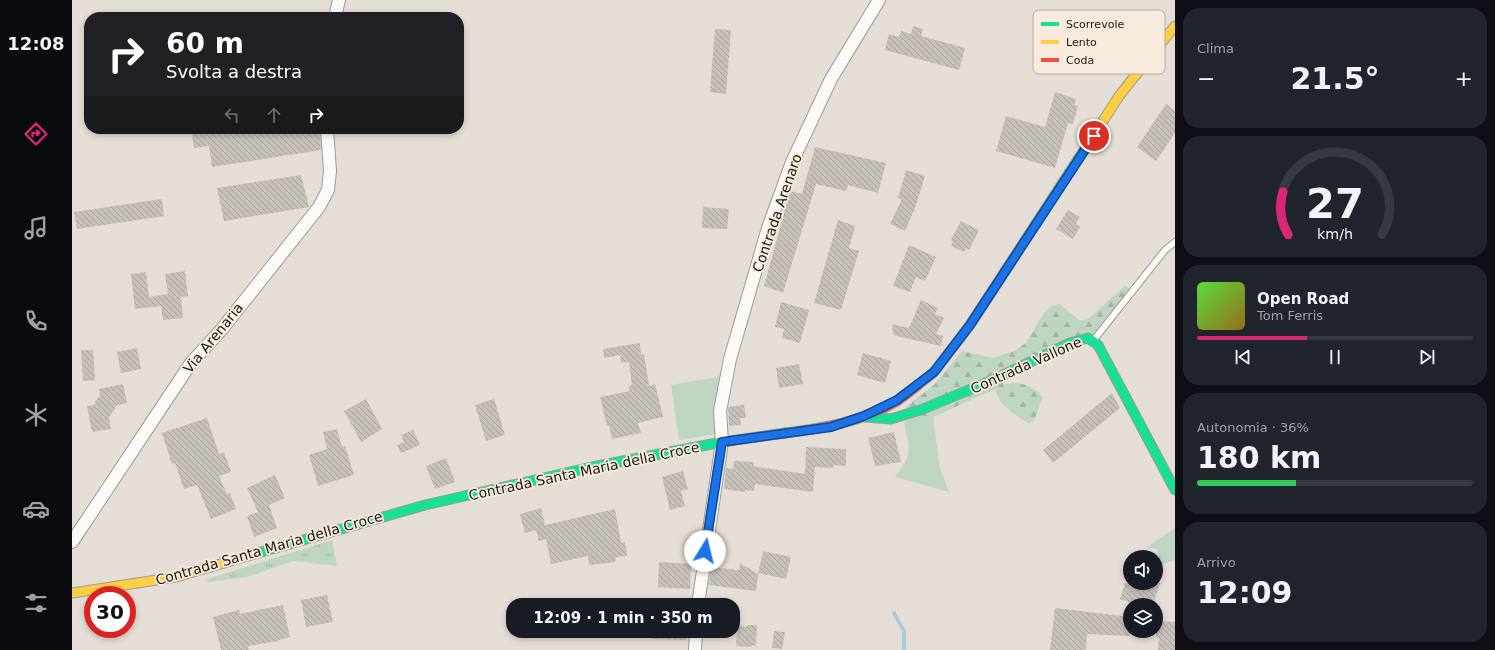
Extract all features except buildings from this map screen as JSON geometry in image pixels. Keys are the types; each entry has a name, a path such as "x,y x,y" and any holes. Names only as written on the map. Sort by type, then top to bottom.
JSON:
{"main road":[{"name":"Contrada Santa Maria della Croce","path":"1165,38 1175,26"},
{"name":"Contrada Santa Maria della Croce","path":"72,593 176,577 425,505 592,467 722,442 831,427 864,416 897,400 934,372 970,325 1119,96 1137,74"},
{"name":"Contrada Vallone","path":"864,416 891,419 923,409 995,379 1070,343 1088,338 1098,345 1175,490"}],"street":[{"path":"336,12 339,0"},
{"name":"Contrada Arenaro","path":"699,598 722,442 720,411 730,359 768,228 792,162 832,79 880,0"},
{"name":"Via Arenaria","path":"72,542 191,363 222,329 319,207 328,190 330,171 327,134"},
{"path":"695,650 696,638"}],"lane":[{"path":"1092,341 1165,250 1175,242"}],"green space":[{"path":"1125,286 1130,288 1093,336 1009,370 1003,385 1014,383 1025,385 1035,390 1043,397 1034,421 1028,423 1013,413 1000,400 995,389 933,417 918,416 906,407 935,384 962,351 993,358 1014,351 1026,343 1043,314 1051,306 1060,304 1080,321 1089,318"},
{"path":"723,376 716,434 679,440 671,385"},
{"path":"919,415 933,417 940,469 949,492 895,477 905,462 909,445 904,422"},
{"path":"1175,528 1175,560 1163,564 1163,550 1146,548"},
{"path":"332,540 337,566 293,561 247,577 209,582 204,580"}],"waterway":[{"path":"894,613 904,631 904,650"}],"traffic: fast":[{"path":"919,384 934,372 970,325 1103,121"},
{"path":"865,417 891,419 923,409 995,379 1070,343 1088,338 1098,345 1175,490"},
{"path":"258,553 425,505 592,467 722,442 785,433"}],"traffic: slow":[{"path":"1165,38 1175,26"},
{"path":"1103,121 1119,96 1137,74"},
{"path":"72,593 176,577 258,553"}],"traffic: jam":[{"path":"785,433 842,423 870,414 897,401 919,384"}],"route":[{"path":"705,551 722,442 831,427 864,416 897,400 934,372 970,325 1094,136"}]}
